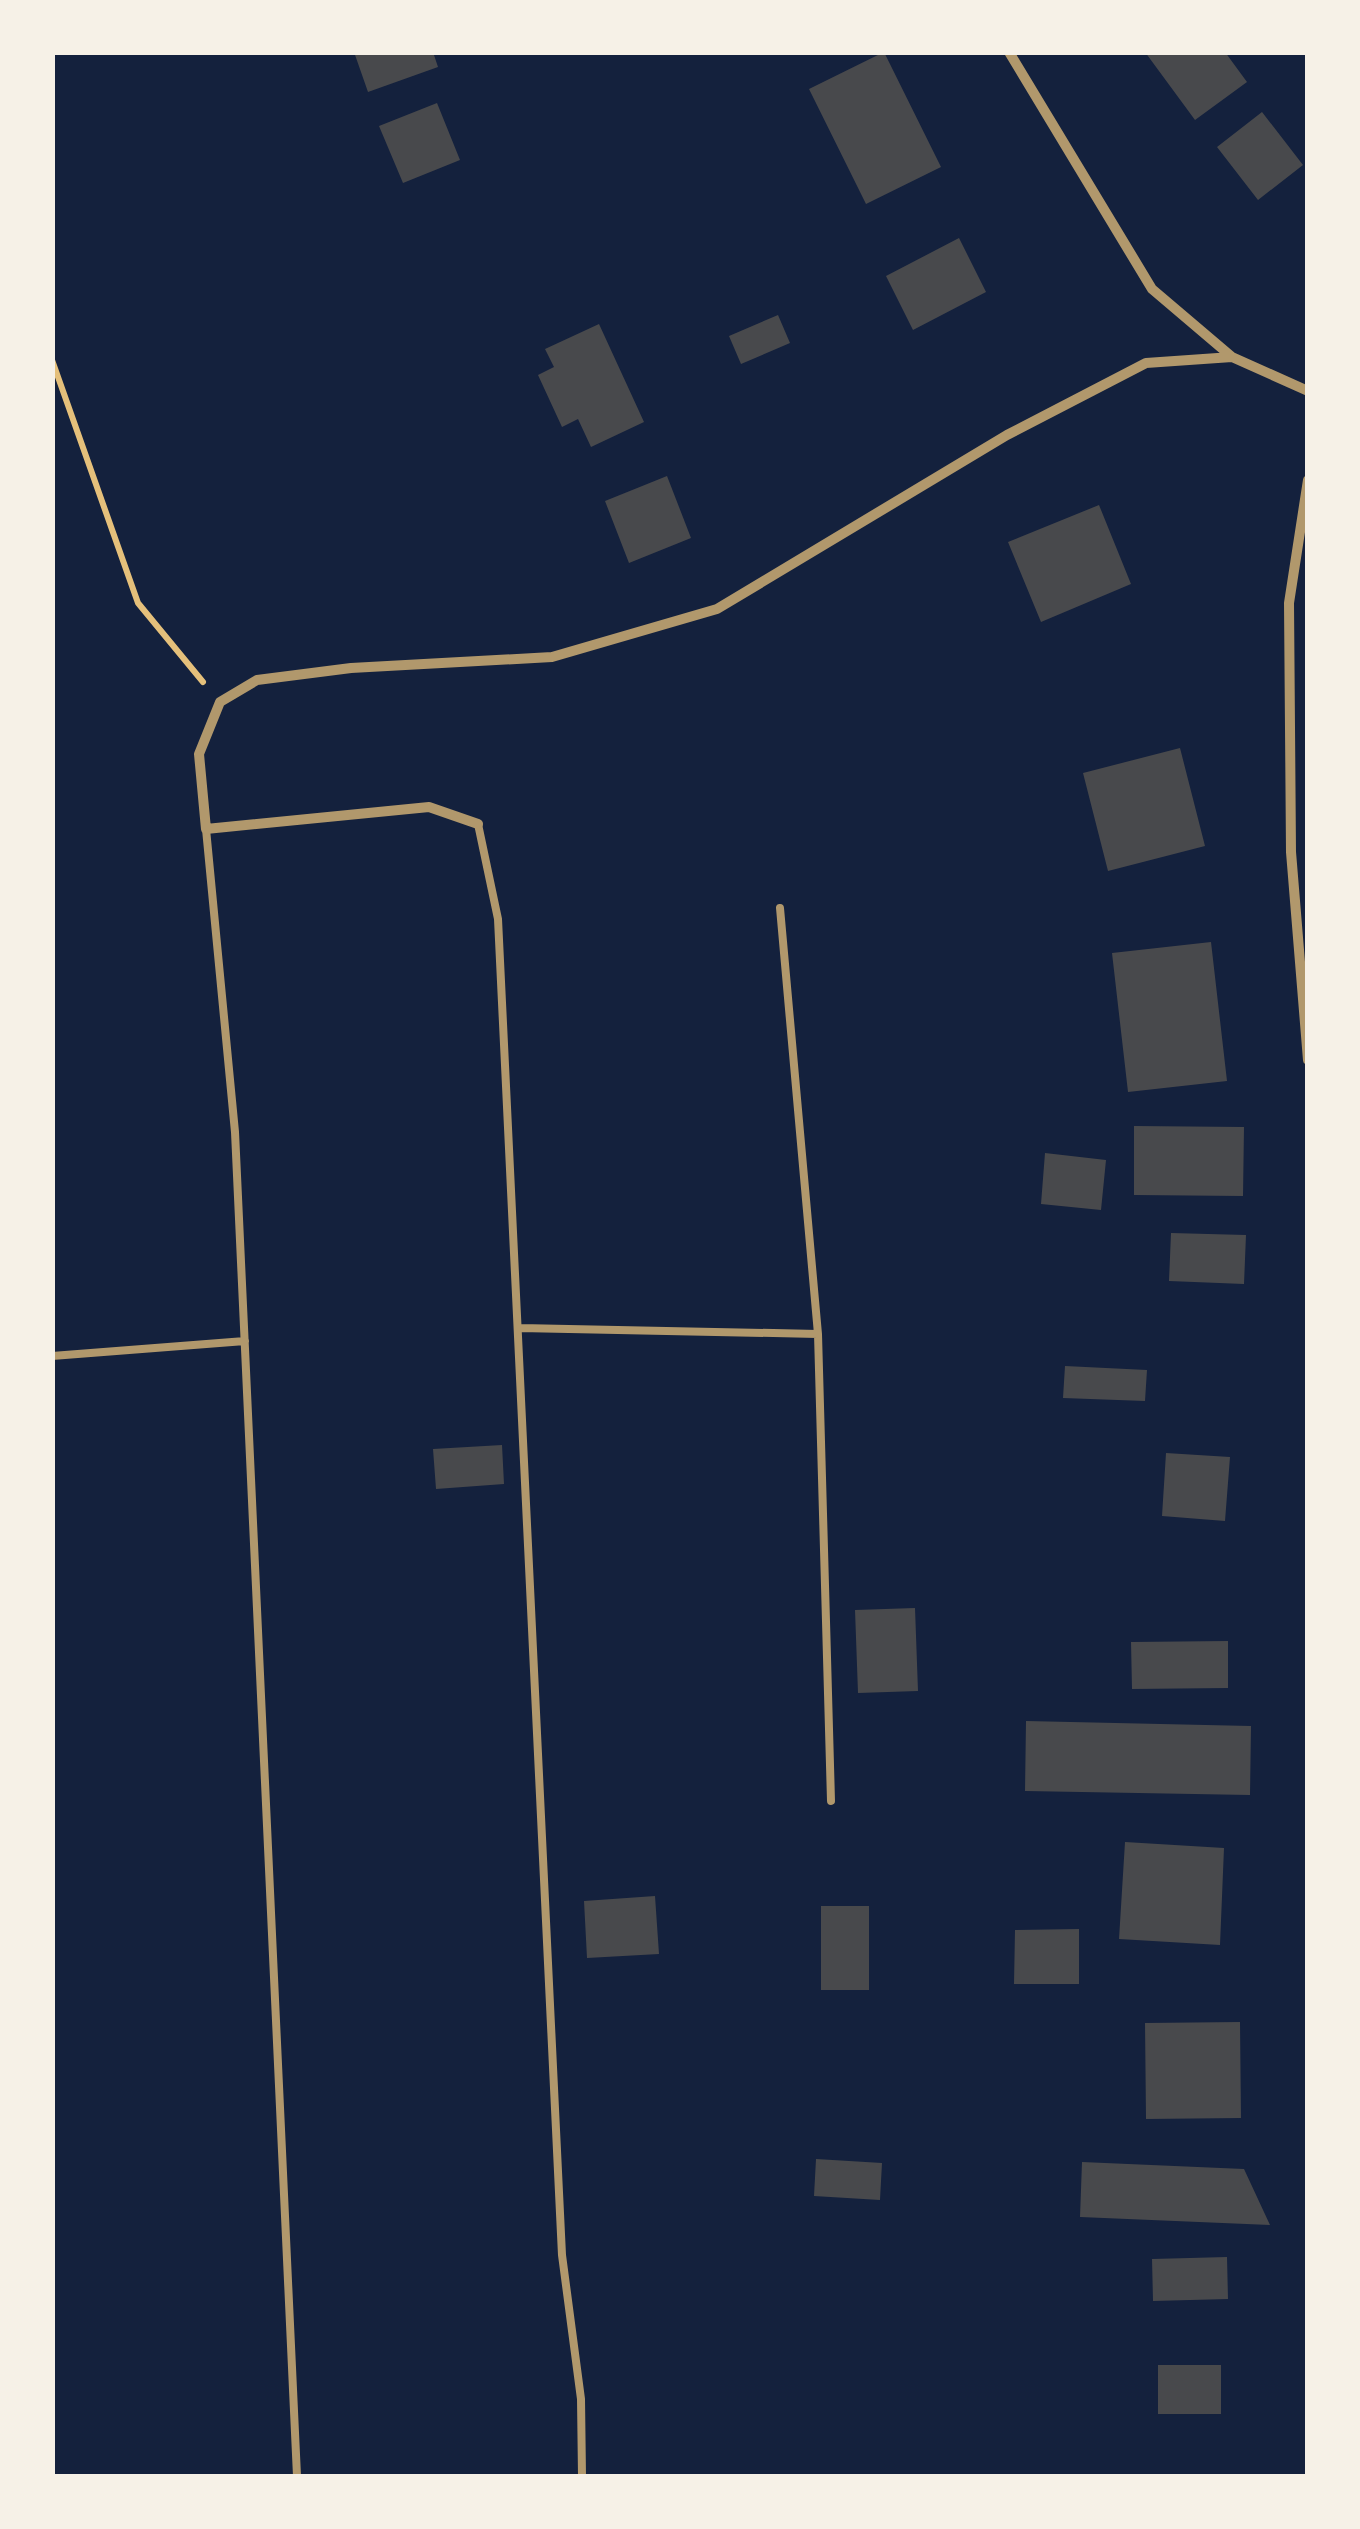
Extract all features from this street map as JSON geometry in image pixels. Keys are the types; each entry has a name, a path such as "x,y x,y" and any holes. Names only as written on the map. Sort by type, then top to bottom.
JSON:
{"street":[{"path":"1009,52 1152,289 1232,356 1308,390"},
{"path":"478,824 430,807 206,829 199,754 220,702 256,680 351,668 552,657 717,610 1007,435 1146,363 1232,356"},
{"path":"1308,480 1289,603 1291,852 1308,1060"}],"lane":[{"path":"478,824 498,919 562,2255 582,2399 582,2476"},
{"path":"206,829 235,1132 297,2476"},
{"path":"780,908 818,1334 832,1800"},
{"path":"520,1328 818,1334"},
{"path":"52,1356 244,1341"}],"path":[{"path":"52,360 138,602 220,702"}],"building":[{"path":"354,52 433,52 438,67 368,92"},
{"path":"884,52 941,167 866,204 809,89"},
{"path":"1145,52 1225,52 1247,82 1195,120"},
{"path":"437,103 460,160 403,183 379,126"},
{"path":"1262,112 1303,165 1258,200 1217,147"},
{"path":"959,238 986,292 913,330 886,276"},
{"path":"778,315 790,343 741,364 729,336"},
{"path":"599,324 644,422 591,447 578,419 562,427 538,375 554,367 545,349"},
{"path":"667,476 691,538 629,563 605,501"},
{"path":"1099,505 1131,584 1041,622 1008,542"},
{"path":"1180,748 1205,846 1108,871 1083,773"},
{"path":"1211,942 1227,1081 1128,1092 1112,953"},
{"path":"1134,1126 1244,1127 1243,1196 1134,1195"},
{"path":"1045,1153 1106,1160 1101,1210 1041,1204"},
{"path":"1171,1233 1246,1235 1244,1284 1169,1281"},
{"path":"1065,1366 1147,1370 1145,1401 1063,1398"},
{"path":"502,1445 504,1484 436,1489 433,1449"},
{"path":"1166,1453 1230,1457 1225,1521 1162,1516"},
{"path":"915,1608 918,1691 858,1693 855,1610"},
{"path":"1228,1641 1228,1688 1132,1689 1131,1642"},
{"path":"1026,1721 1251,1726 1250,1795 1025,1791"},
{"path":"1125,1842 1224,1848 1220,1945 1119,1939"},
{"path":"655,1896 659,1954 587,1958 584,1901"},
{"path":"821,1906 869,1906 869,1990 821,1990"},
{"path":"1079,1929 1079,1984 1014,1984 1015,1930"},
{"path":"1240,2022 1241,2118 1146,2119 1145,2023"},
{"path":"816,2159 882,2163 880,2200 814,2196"},
{"path":"1082,2162 1244,2169 1270,2225 1080,2217"},
{"path":"1227,2257 1228,2299 1153,2301 1152,2259"},
{"path":"1158,2365 1221,2365 1221,2414 1158,2414"}]}
